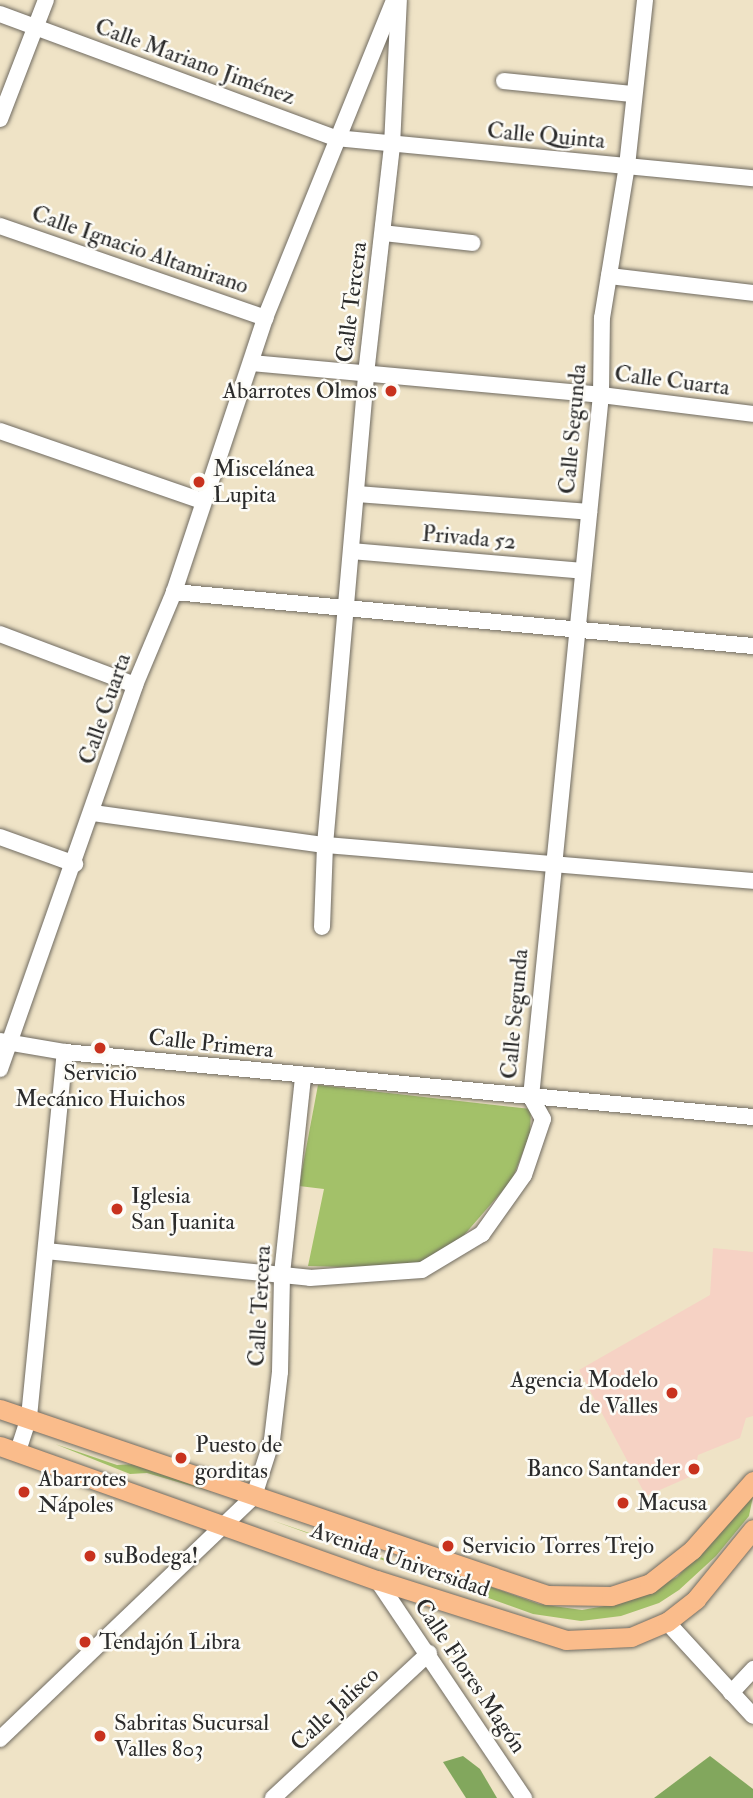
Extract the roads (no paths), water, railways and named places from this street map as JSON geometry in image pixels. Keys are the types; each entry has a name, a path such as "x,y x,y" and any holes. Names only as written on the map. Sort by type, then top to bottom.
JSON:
{"main road":[{"name":"Avenida Universidad","path":"0,1409 547,1595 584,1598 633,1591 672,1569 753,1481"},
{"name":"Avenida Universidad","path":"9,1448 377,1580 566,1640 631,1637 667,1622 696,1600 753,1529"}],"street":[{"path":"0,120 46,0"},
{"name":"Calle Cuarta","path":"0,1069 4,1043 75,864 135,685 174,593 202,501 265,318 336,138 396,0"},
{"name":"Calle Tercera","path":"322,927 325,845 366,374 392,146 396,0"},
{"name":"Calle Segunda","path":"46,1251 310,1279 422,1270 482,1234 524,1175 542,1119 531,1097 552,863 579,630 601,395 602,318 627,166 631,94 645,0"},
{"name":"Calle Mariano Jiménez","path":"0,14 336,138"},
{"path":"504,80 631,94"},
{"name":"Calle Quinta","path":"336,138 392,146 753,178"},
{"name":"Calle Ignacio Altamirano","path":"0,226 265,318"},
{"path":"383,233 472,243"},
{"path":"609,276 753,293"},
{"name":"Calle Cuarta","path":"250,363 601,395 753,414"},
{"path":"0,431 202,501"},
{"path":"357,494 589,512"},
{"name":"Privada 52","path":"351,551 583,571"},
{"path":"174,593 753,646"},
{"path":"0,634 135,685"},
{"path":"93,813 325,845 753,881"},
{"path":"0,837 75,864"},
{"name":"Calle Primera","path":"4,1043 65,1052 303,1076 753,1117"},
{"path":"9,1448 29,1417 65,1052"},
{"name":"Calle Tercera","path":"0,1740 254,1496 272,1440 280,1372 282,1274 303,1076"},
{"name":"Calle Flores Magón","path":"377,1580 429,1653 524,1798"},
{"path":"667,1622 753,1716"},
{"name":"Calle Jalisco","path":"273,1798 429,1653"},
{"path":"731,1693 753,1669"}],"place":[{"name":"Abarrotes Olmos","path":"391,391"},
{"name":"Miscelánea Lupita","path":"199,482"},
{"name":"Servicio Mecánico Huichos","path":"100,1048"},
{"name":"Iglesia San Juanita","path":"117,1209"},
{"name":"Agencia Modelo de Valles","path":"672,1393"},
{"name":"Puesto de gorditas","path":"181,1458"},
{"name":"Banco Santander","path":"694,1469"},
{"name":"Abarrotes Nápoles","path":"24,1492"},
{"name":"Macusa","path":"623,1503"},
{"name":"Servicio Torres Trejo","path":"448,1546"},
{"name":"suBodega!","path":"90,1556"},
{"name":"Tendajón Libra","path":"85,1642"},
{"name":"Sabritas Sucursal Valles 803","path":"100,1736"}]}
